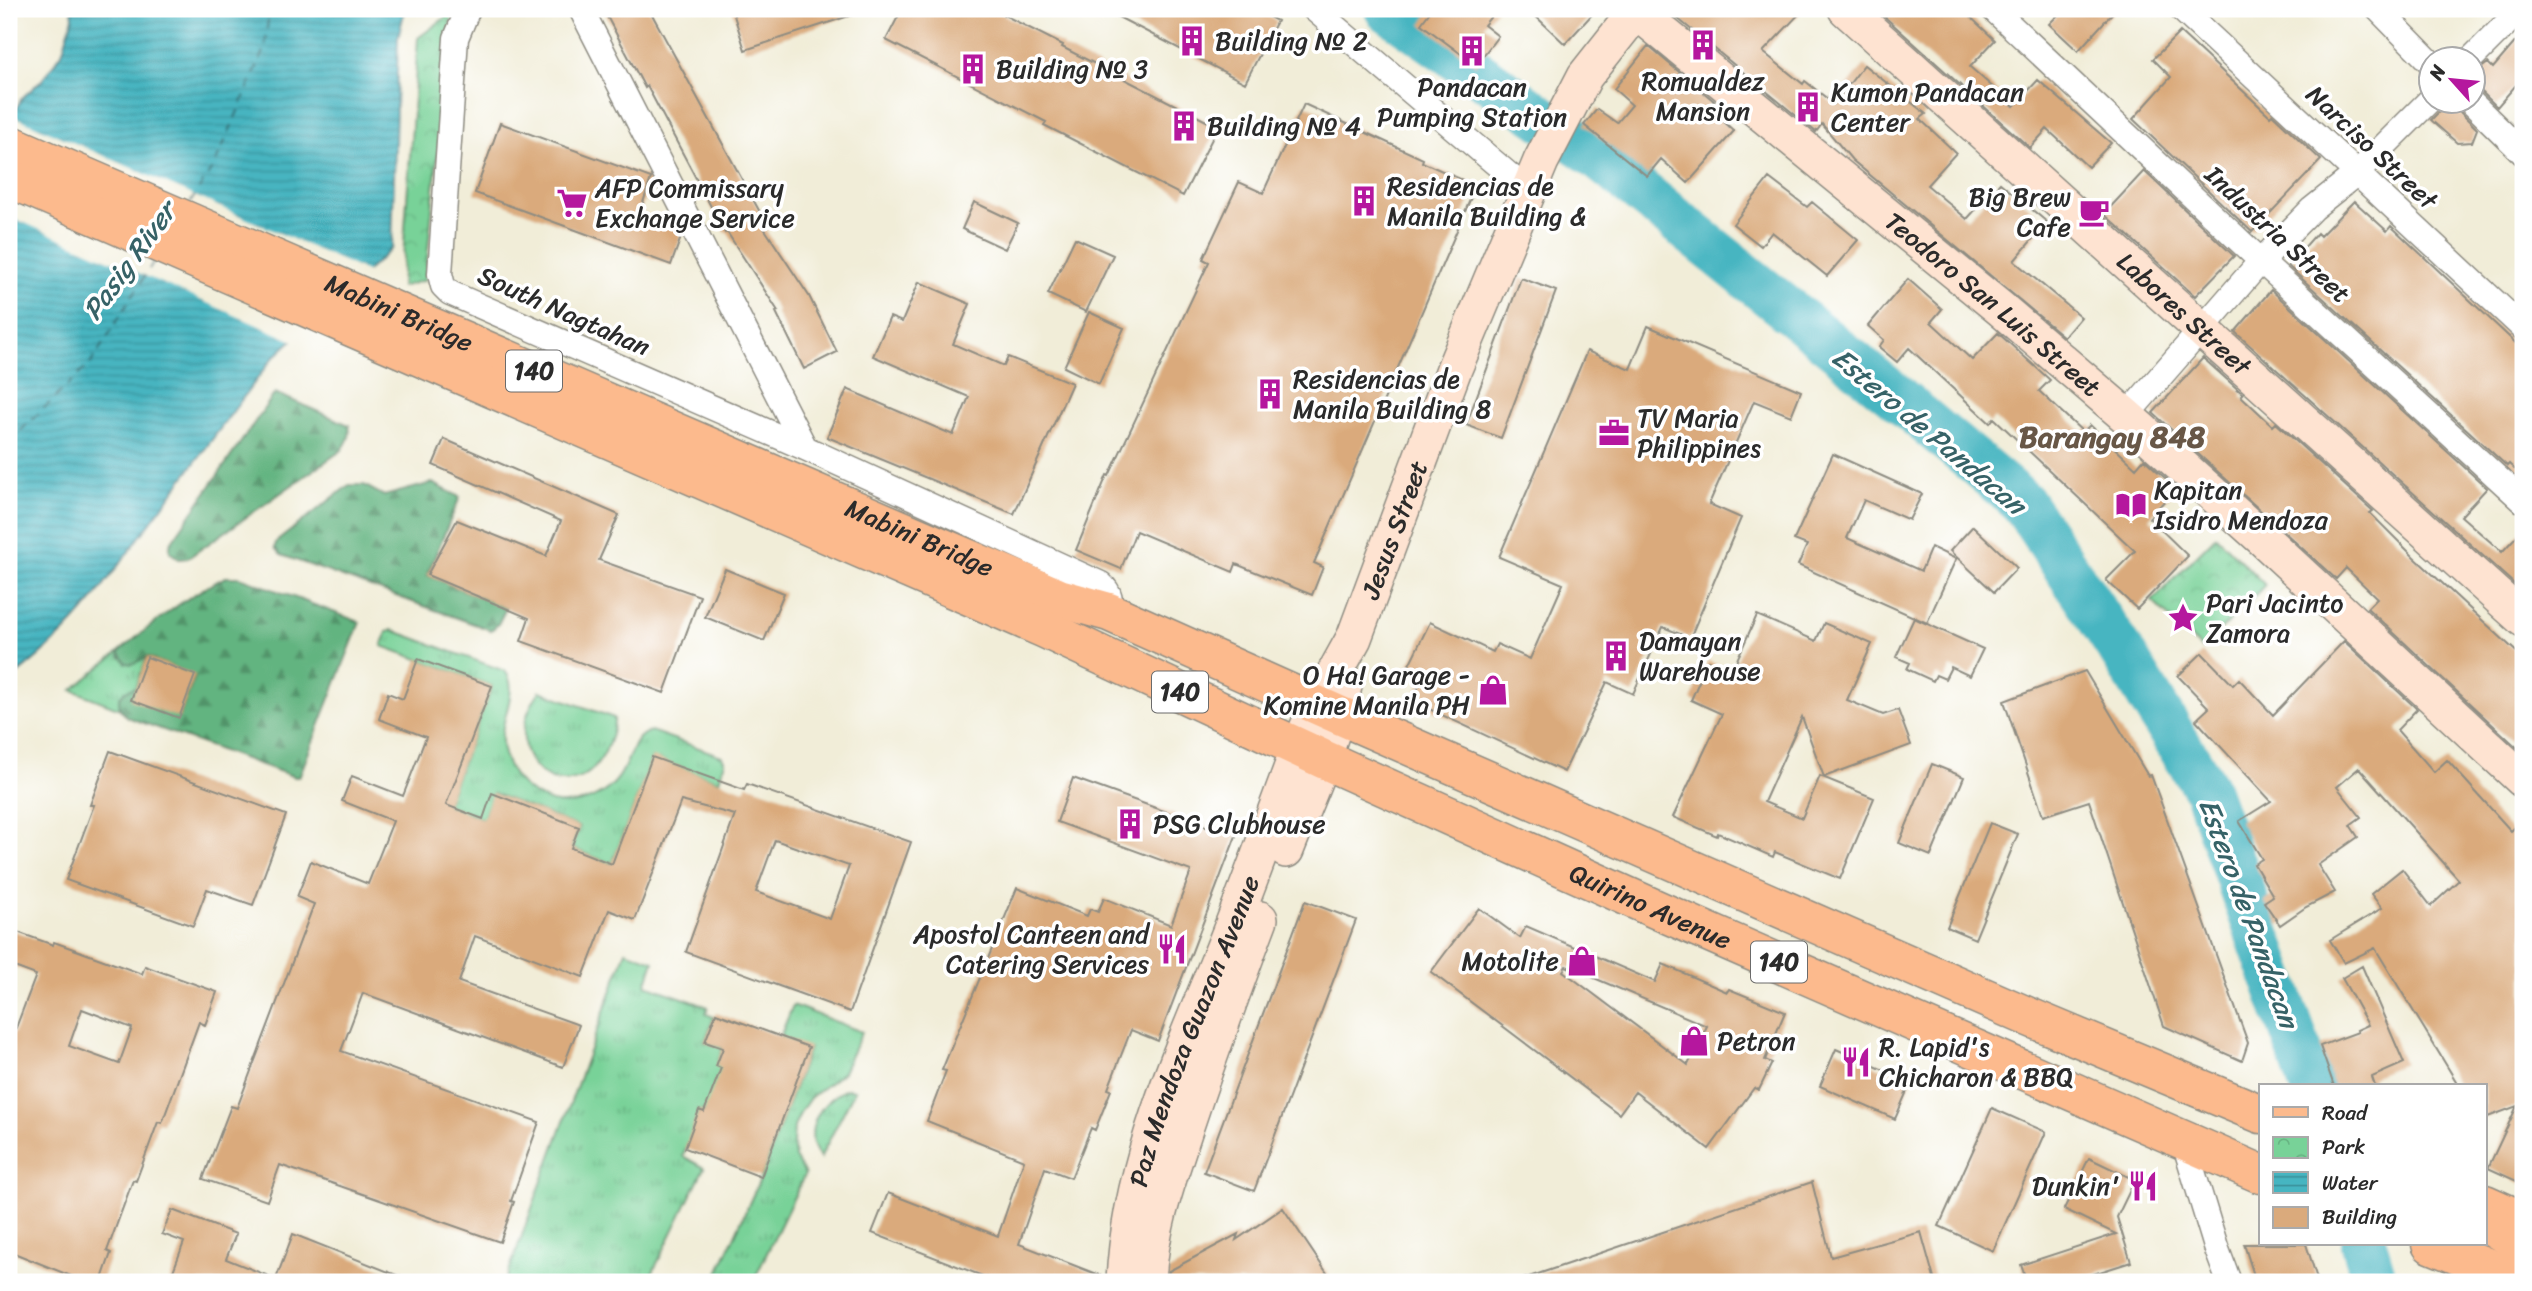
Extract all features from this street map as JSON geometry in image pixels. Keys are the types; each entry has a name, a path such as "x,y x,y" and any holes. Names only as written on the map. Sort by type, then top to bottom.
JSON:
{"main road":[{"name":"Mabini Bridge","path":"9,144 1051,613"},
{"name":"Mabini Bridge","path":"9,178 1051,613"},
{"name":"Quirino Avenue","path":"1051,613 1110,612 2029,1017 2259,1113"},
{"name":"Quirino Avenue","path":"1051,613 1311,753 1640,902 2259,1173"},
{"path":"1640,902 1662,855"},
{"path":"1855,995 1872,947"},
{"path":"2486,1204 2523,1221"},
{"path":"2486,1223 2523,1245"},
{"path":"2436,1246 2523,1282"}],"street":[{"name":"South Nagtahan","path":"468,9 456,38 440,274 443,286 450,293 806,448 1101,584 1108,590 1111,599 1110,612"},
{"path":"581,9 806,448"},
{"path":"1314,9 1534,176"},
{"name":"Jesus Street","path":"1328,710 1454,369 1534,176 1563,114 1585,76 1636,9"},
{"name":"Teodoro San Luis Street","path":"1636,9 2001,309 2126,416 2523,780"},
{"name":"Labores Street","path":"1846,9 2523,619"},
{"name":"Industria Street","path":"1993,9 2261,261 2523,501"},
{"name":"Narciso Street","path":"2181,9 2523,328"},
{"path":"2378,9 2416,47"},
{"path":"2484,46 2521,9"},
{"path":"2126,416 2261,261 2312,209 2357,173 2416,115"},
{"path":"2485,116 2523,153"},
{"name":"Paz Mendoza Guazon Avenue","path":"1124,1282 1127,1236 1135,1192 1154,1126 1328,710"},
{"name":"Paz Mendoza Guazon Avenue","path":"1148,1282 1151,1243 1161,1200 1198,1089 1266,903 1311,753"},
{"path":"2183,1139 2229,1282"}],"green space":[{"path":"444,9 455,9 451,21 425,280 401,287 418,38 446,17"},
{"path":"275,393 349,425 346,444 342,450 188,558 179,559 170,552 170,544"},
{"path":"432,483 460,497 427,575 506,608 498,624 491,630 281,555 275,548 276,542 349,485 364,485 384,496"},
{"path":"2216,536 2265,585 2202,649 2152,601"},
{"path":"226,577 240,577 360,622 299,777 127,717 120,709 119,698 125,691 136,687 179,717 195,676 148,657 132,664 126,663 119,652 184,601"},
{"path":"392,630 505,671 511,685 502,734 504,755 517,779 525,788 540,797 563,804 584,801 603,792 619,777 640,737 651,731 722,756 725,762 719,781 652,758 612,864 571,848 579,827 493,793 483,819 446,805 492,686 382,646 387,632"},
{"path":"119,652 121,658 147,657 136,687 125,691 119,698 120,709 72,690"},
{"path":"540,691 614,718 612,736 604,754 589,772 572,780 555,780 540,772 529,758 524,739 527,716"},
{"path":"626,951 654,961 646,985 708,1007 706,1014 714,1017 705,1042 723,1048 717,1066 737,1073 704,1112 699,1111 683,1156 704,1168 648,1282 505,1282"},
{"path":"793,1005 862,1032 843,1072 810,1098 794,1127 795,1158 805,1174 753,1282 731,1282 717,1275 761,1177 809,1048 780,1037"},
{"path":"847,1089 855,1090 820,1158 812,1138 816,1118 829,1101"}],"water":[{"name":"Pasig River","path":"72,9 405,9 398,38 392,248 272,359 92,601 53,643 9,680 9,122 22,98 42,80 62,53 73,17"}],"pier":[{"path":"9,114 370,273 296,342 9,216"}],"building":[{"path":"603,9 649,9 761,214 756,216 809,296 837,352 804,369 776,312 778,311 727,232 725,233"},
{"path":"732,9 857,9 858,13 745,50"},
{"path":"902,9 992,9 1218,127 1183,196 886,40"},
{"path":"1103,9 1254,9 1277,21 1245,83"},
{"name":"Pandacan Pumping Station","path":"1432,9 1497,9 1484,25 1498,36 1476,65 1421,24"},
{"path":"1528,9 1597,9 1565,44"},
{"path":"1675,9 1804,9 1763,52 1803,84 1805,81 1834,104 1864,65 1926,114 1920,119 1956,153 1927,185 1967,219 2000,183 2047,222 2014,261 2081,317 2064,337 1852,160 1822,124 1816,132 1671,13"},
{"path":"1876,9 1962,9 1995,40 1970,67 2014,106 2038,80 2111,143 2088,167 2047,129 2030,148"},
{"path":"2064,9 2116,9 2078,51 2049,24"},
{"path":"2180,32 2321,160 2252,232 2133,119 2171,77 2153,59"},
{"path":"2523,33 2523,77 2497,107 2486,96 2486,64 2488,63 2493,68"},
{"path":"1648,46 1714,101 1708,107 1734,131 1688,183 1661,159 1647,176 1584,125 1597,109 1617,123 1632,105 1614,89"},
{"path":"1304,104 1476,186 1314,563 1323,567 1312,595 1236,564 1233,572 1136,531 1121,569 1076,550 1107,475 1109,476 1209,262 1203,259 1239,182 1263,193"},
{"path":"2435,116 2464,116 2477,129 2472,142 2457,143 2431,120"},
{"name":"AFP Commissary Exchange Service","path":"500,123 651,178 640,212 673,223 681,237 671,265 475,193"},
{"path":"2144,171 2234,256 2195,296 2104,214"},
{"path":"1769,178 1807,207 1812,202 1858,240 1827,276 1772,232 1761,246 1733,224"},
{"path":"2354,201 2387,231 2391,226 2523,350 2523,477 2509,464 2507,466 2288,266 2317,233 2320,236"},
{"path":"974,202 1018,223 1005,249 962,229"},
{"path":"1075,238 1113,255 1086,312 1048,294"},
{"path":"1521,278 1556,291 1501,438 1466,425"},
{"path":"1908,279 1942,309 1931,322 1972,360 1998,333 2050,380 2039,391 2083,432 2090,425 2136,468 2144,459 2176,488 2149,518 2188,556 2137,609 2106,580 2135,551 1994,418 1990,423 1909,348 1897,362 1879,347 1884,340 1868,326"},
{"path":"919,282 970,304 953,344 1004,366 1008,357 1072,383 1014,514 827,437 847,389 953,435 969,397 873,356 890,317 902,322"},
{"path":"2271,290 2487,488 2461,516 2502,552 2523,529 2523,592 2235,332"},
{"path":"1089,312 1124,328 1099,384 1064,367"},
{"path":"1648,326 1801,391 1791,416 1754,401 1709,504 1741,518 1690,638 1663,627 1633,694 1607,682 1564,772 1412,701 1423,677 1407,669 1430,622 1493,652 1497,644 1530,659 1563,584 1499,557 1587,351 1630,369"},
{"path":"2203,358 2273,426 2276,423 2373,511 2370,513 2414,557 2523,658 2523,753 2367,608 2377,598 2346,568 2336,579 2153,413"},
{"path":"444,439 619,515 599,560 700,596 664,693 521,641 529,618 427,575 457,520 546,556 561,521 433,465"},
{"path":"1833,454 1922,494 1909,520 1864,500 1847,538 1921,571 1931,547 1956,559 1927,623 1798,565 1807,545 1794,540"},
{"path":"1973,526 2017,568 1994,592 1950,551"},
{"path":"725,569 784,593 764,641 705,617"},
{"path":"1757,615 1816,641 1824,623 1872,644 1847,700 1883,715 1898,710 1911,745 1824,777 1802,717 1764,802 1802,818 1820,776 1874,798 1840,879 1775,852 1773,857 1673,817 1722,714 1691,700 1708,661 1732,671"},
{"path":"1914,618 1983,649 1970,676 1951,667 1945,679 1936,675 1933,681 1907,669 1910,663 1896,657"},
{"path":"2344,641 2417,709 2397,730 2434,772 2447,760 2511,831 2523,820 2523,1184 2488,1168 2517,1106 2486,1118 2486,1084 2458,1084 2375,948 2344,963 2330,940 2382,908 2371,894 2402,869 2431,906 2459,880 2359,768 2337,787 2361,817 2350,825 2358,837 2318,865 2335,892 2280,925 2264,902 2273,896 2254,864 2262,859 2239,821 2271,801 2196,720 2209,708 2178,676 2202,653 2233,685 2239,679 2273,715"},
{"path":"147,657 195,675 179,718 131,700"},
{"path":"418,659 492,686 446,805 483,819 492,793 579,827 571,848 612,864 652,757 744,790 747,784 911,842 850,1012 686,952 735,815 681,801 635,920 609,910 583,977 475,936 459,982 579,1025 563,1067 363,993 341,1051 539,1122 511,1201 514,1202 500,1242 280,1165 267,1201 203,1179 231,1106 237,1108 314,904 297,897 311,861 368,884 393,821 342,801 352,776 403,796 426,737 379,719 388,693 403,699","holes":["775,840 849,866 830,919 756,892"]},
{"path":"2085,671 2148,776 2151,775 2248,1043 2242,1061 2164,1026 2089,801 2043,816 2004,701"},
{"path":"110,751 286,815 253,905 207,889 193,926 66,880 94,805 90,805"},
{"path":"1932,764 1964,777 1931,856 1899,843"},
{"path":"1073,778 1208,827 1209,823 1237,833 1158,1041 1131,1030 1095,1130 1091,1128 1071,1178 1045,1168 1019,1244 1104,1277 1104,1282 998,1282 872,1233 888,1193 998,1236 1024,1160 927,1121 946,1071 942,1070 1017,888 1087,916 1090,909 1098,912 1104,898 1171,925 1191,871 1057,822"},
{"path":"1990,823 2018,834 1975,939 1947,927"},
{"path":"1305,901 1356,920 1254,1191 1204,1172"},
{"path":"1479,908 1520,938 1526,926 1655,982 1663,964 1727,992 1729,989 1785,1012 1765,1060 1772,1063 1759,1090 1754,1088 1709,1149 1635,1092 1619,1114 1431,972","holes":["1566,966 1707,1026 1688,1065 1563,971"]},
{"path":"9,929 53,945 54,942 142,974 145,966 217,992 205,1025 199,1022 162,1123 158,1122 136,1181 133,1180 107,1251 111,1253 101,1282 86,1282 9,1251 9,1031 14,1033 36,975 9,965","holes":["82,1009 132,1028 119,1064 69,1046"]},
{"path":"2362,966 2404,1063 2372,1077 2374,1084 2333,1084 2320,1046 2358,1032 2357,1030 2368,1025 2342,978"},
{"path":"716,1013 809,1047 761,1177 685,1148 699,1110 704,1112 721,1068 716,1066 723,1048 705,1042"},
{"path":"1836,1049 1911,1082 1895,1119 1820,1086"},
{"path":"1992,1108 2046,1132 1993,1251 1939,1226"},
{"path":"2089,1158 2135,1180 2117,1217 2131,1262 2068,1282 2027,1282 2021,1265 2116,1234 2064,1209"},
{"path":"1812,1182 1831,1257 1921,1232 1935,1282 1524,1282 1523,1279"},
{"path":"1283,1208 1333,1282 1168,1282 1169,1271 1238,1234 1236,1240"},
{"path":"172,1210 236,1234 226,1259 276,1279 293,1234 414,1282 169,1282 184,1242 162,1234"},
{"path":"2244,1244 2307,1246 2318,1282 2256,1282"}],"waterway":[{"name":"Estero de Pandacan","path":"1387,9 1591,152 1893,394 2022,502 2120,649 2206,789 2311,1084"},
{"name":"Estero de Pandacan","path":"2365,1246 2375,1282"}],"ferry route":[{"path":"190,203 215,164 265,49 269,9"},
{"path":"9,442 91,363 154,261"}],"place":[{"name":"Building № 2","path":"1192,41"},
{"name":"Romualdez Mansion","path":"1703,45"},
{"name":"Pandacan Pumping Station","path":"1472,51"},
{"name":"Building № 3","path":"973,69"},
{"name":"Kumon Pandacan Center","path":"1808,107"},
{"name":"Building № 4","path":"1184,126"},
{"name":"Residencias de Manila Building &","path":"1364,201"},
{"name":"AFP Commissary Exchange Service","path":"572,203"},
{"name":"Big Brew Cafe","path":"2094,212"},
{"name":"Residencias de Manila Building 8","path":"1270,394"},
{"name":"TV Maria Philippines","path":"1614,433"},
{"name":"Kapitan Isidro Mendoza","path":"2131,505"},
{"name":"Pari Jacinto Zamora","path":"2183,618"},
{"name":"Damayan Warehouse","path":"1616,656"},
{"name":"O Ha! Garage - Komine Manila PH","path":"1493,690"},
{"name":"PSG Clubhouse","path":"1130,824"},
{"name":"Apostol Canteen and Catering Services","path":"1172,949"},
{"name":"Motolite","path":"1582,961"},
{"name":"Petron","path":"1694,1041"},
{"name":"R. Lapid's Chicharon & BBQ","path":"1856,1062"},
{"name":"Dunkin'","path":"2143,1186"}],"district":[{"name":"Barangay 848","path":"2112,437"}]}
